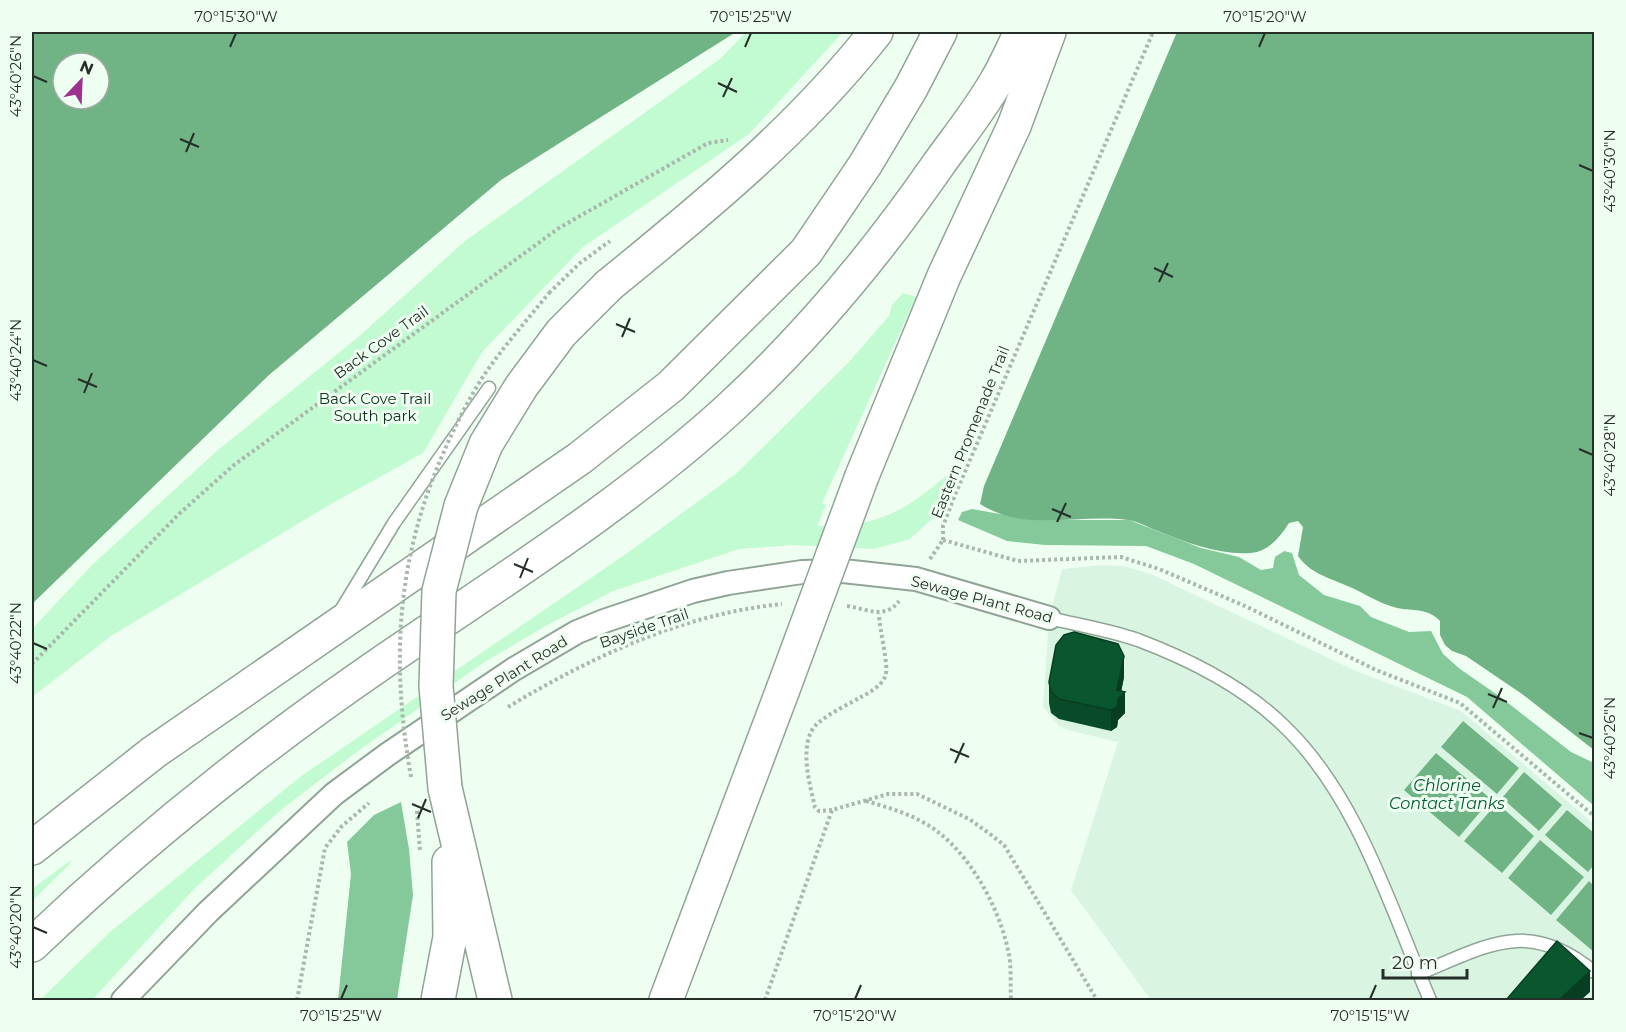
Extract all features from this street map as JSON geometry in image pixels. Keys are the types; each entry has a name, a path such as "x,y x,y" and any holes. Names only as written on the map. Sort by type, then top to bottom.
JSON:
{"highway":[{"path":"438,1000 450,937 445,788 436,686 439,591 461,506 486,444 521,387 561,333 609,285 714,199 764,154 812,106 876,32"},
{"path":"32,848 154,752 580,458 671,386 806,252 888,126 940,32"},
{"path":"32,945 85,894 146,842 281,736 381,664 558,544 658,469 730,409 821,318 904,214 997,80 1022,32"},
{"path":"666,1000 862,476 939,286 1014,126 1049,32"},
{"path":"445,788 495,1000"}],"street":[{"name":"Sewage Plant Road","path":"123,1000 231,890 334,794 388,754 514,669 578,632 604,621 693,591 728,583 802,572 843,571 916,579 1049,618"}],"lane":[{"path":"328,631 394,523 489,388"},
{"name":"Sewage Plant Road","path":"1049,618 1135,640 1197,666 1227,682 1286,727 1322,771 1343,803 1361,839 1430,1000"},
{"path":"1418,974 1492,945 1518,939 1536,941 1558,948 1594,972"}],"path":[{"name":"Eastern Promenade Trail","path":"1153,32 955,495 943,526 943,540 1018,561 1128,558 1189,581 1376,670 1460,703 1594,816"},
{"name":"Back Cove Trail","path":"32,664 179,514 244,458 559,228 708,143 728,140"},
{"name":"Bayside Trail","path":"506,708 557,677 621,646 733,612 787,604"},
{"path":"844,606 879,614 886,613 895,607"},
{"path":"879,614 880,636 887,664 885,677 871,692 816,725 808,746 806,767 815,807 819,811 832,810 839,806 888,794 917,794 969,819 1004,845 1097,1000"},
{"path":"407,774 416,768"},
{"path":"297,1000 326,848 342,826 372,801"},
{"path":"866,801 902,812 938,831 970,866 997,916 1009,951 1011,1000"},
{"path":"765,1000 832,810"}],"shaded area":[{"path":"972,509 1033,520 1129,520 1201,548 1239,557 1261,570 1273,568 1275,557 1284,551 1292,553 1299,575 1324,595 1360,606 1371,617 1409,632 1431,631 1443,654 1460,669 1571,752 1594,763 1594,806 1467,697 1194,564 1146,546 1045,545 1007,541 958,520 962,512"},
{"path":"1102,565 1123,566 1151,574 1356,671 1461,711 1594,824 1594,1000 1151,1000 1071,890 1118,742 1059,726 1043,707 1049,618 1062,569"},
{"path":"401,802 409,849 413,895 397,1000 338,1000 351,874 347,842 374,815"}],"green space":[{"name":"Back Cove Trail South park","path":"746,32 843,32 749,134 583,247 482,352 423,453 331,504 111,636 32,697 32,629 92,565 218,450 356,339 465,241 720,59"},
{"path":"903,293 916,297 822,503 826,505 817,526 859,523 892,513 922,495 954,469 935,516 910,539 873,549 793,545 739,549 613,591 547,625 483,663 354,754 282,809 195,888 92,1000 40,1000 110,932 300,777 626,554 737,473 848,363 889,316 892,305"},
{"path":"71,860 70,864 32,901 32,889"}],"water":[{"path":"32,32 736,32 501,180 269,375 32,604"},
{"path":"1177,32 1594,32 1594,750 1522,694 1466,656 1452,651 1445,645 1440,635 1440,621 1435,617 1425,612 1397,608 1383,603 1308,567 1298,556 1303,527 1298,521 1289,523 1269,546 1257,552 1239,553 1203,547 1132,521 1109,518 1034,520 1015,518 997,513 980,504 984,486"},
{"name":"Chlorine Contact Tanks","path":"1463,721 1519,768 1497,794 1441,747"},
{"name":"Chlorine Contact Tanks","path":"1436,753 1491,799 1459,837 1404,790"},
{"name":"Chlorine Contact Tanks","path":"1524,772 1562,805 1539,831 1502,798"},
{"name":"Chlorine Contact Tanks","path":"1497,803 1534,836 1502,873 1464,841"},
{"path":"1567,810 1594,833 1594,865 1588,872 1545,835"},
{"name":"Chlorine Contact Tanks","path":"1540,840 1584,877 1551,915 1508,878"},
{"path":"1589,881 1594,886 1594,952 1556,920"}],"building":[{"path":"1074,632 1118,644 1124,656 1117,690 1125,692 1118,699 1117,707 1111,710 1059,699 1051,692 1049,682 1056,645 1064,635"},
{"path":"1557,941 1590,971 1559,1000 1506,1000"}]}
